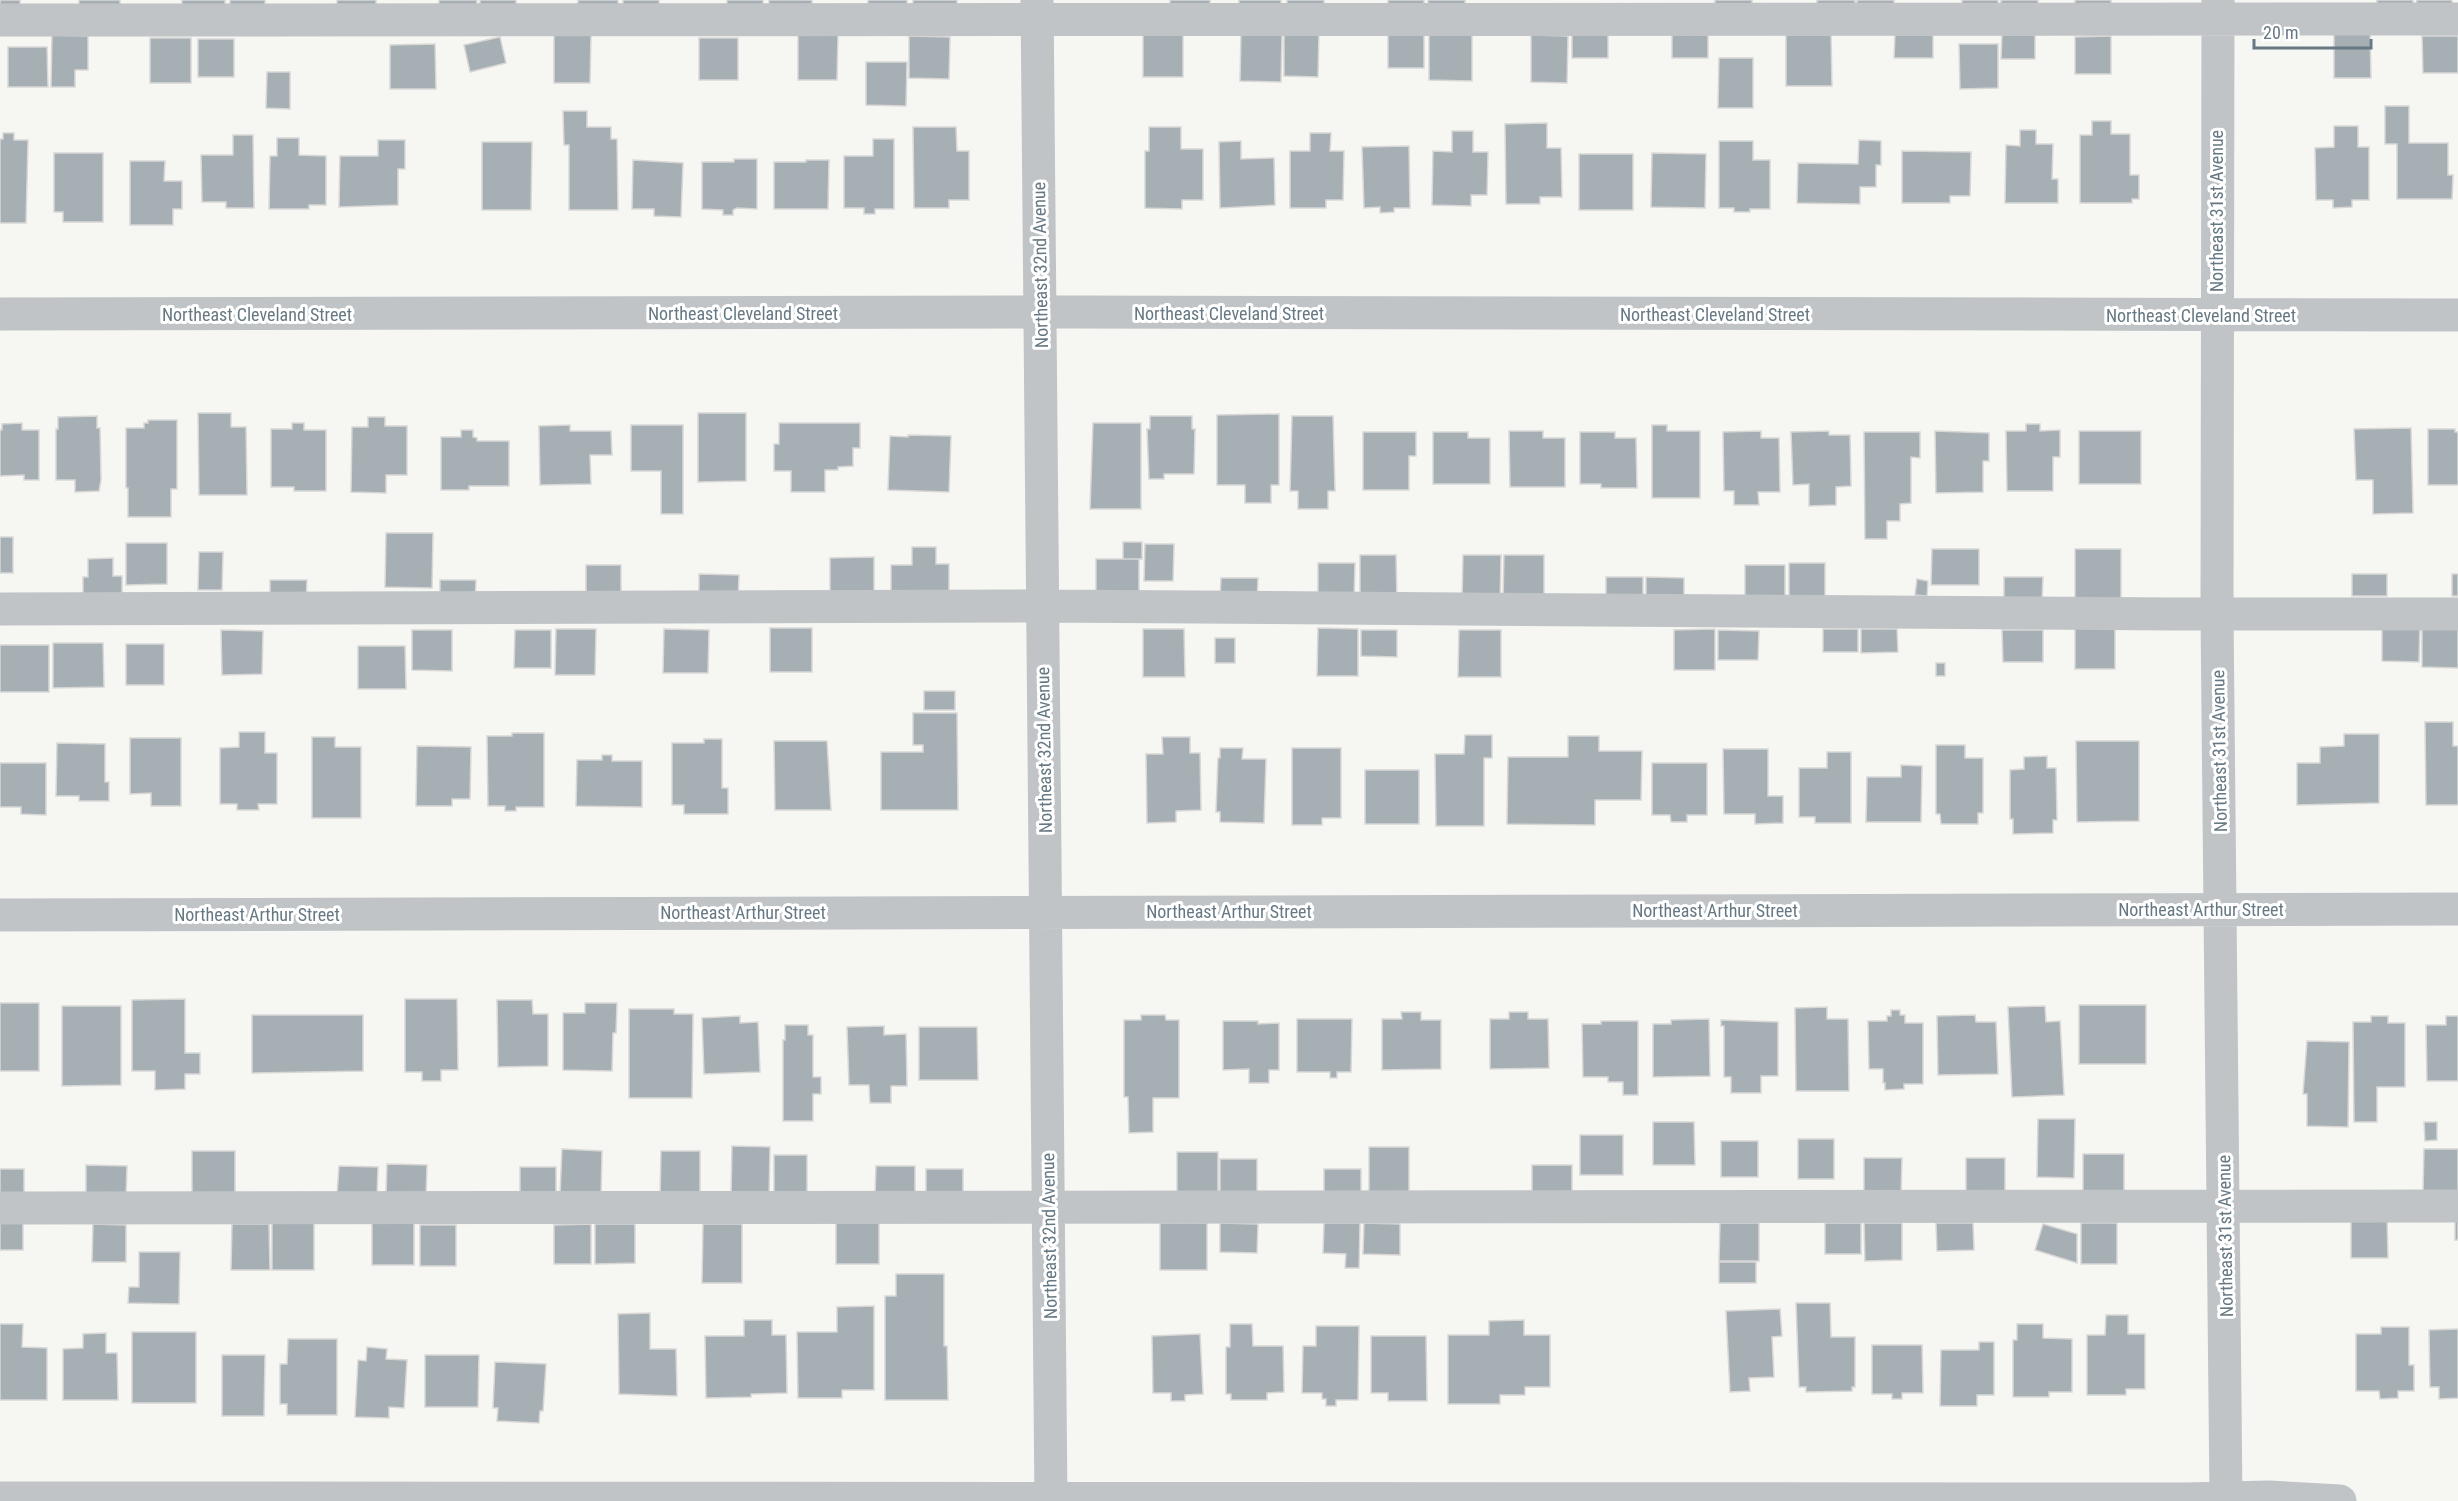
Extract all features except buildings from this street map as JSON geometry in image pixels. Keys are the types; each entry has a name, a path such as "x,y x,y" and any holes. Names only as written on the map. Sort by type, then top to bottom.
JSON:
{"street":[{"path":"0,20 1037,9 2218,10 2458,19"},
{"name":"Northeast 32nd Avenue","path":"1037,9 1051,1499"},
{"name":"Northeast 31st Avenue","path":"2218,10 2217,614 2222,909 2226,1499"},
{"name":"Northeast Cleveland Street","path":"0,314 1040,312 2458,315"},
{"path":"0,609 1043,606 2458,614"},
{"name":"Northeast Arthur Street","path":"0,915 2458,909"},
{"path":"0,1208 2458,1206"},
{"path":"0,1498 2226,1499 2269,1497 2340,1501"}]}
